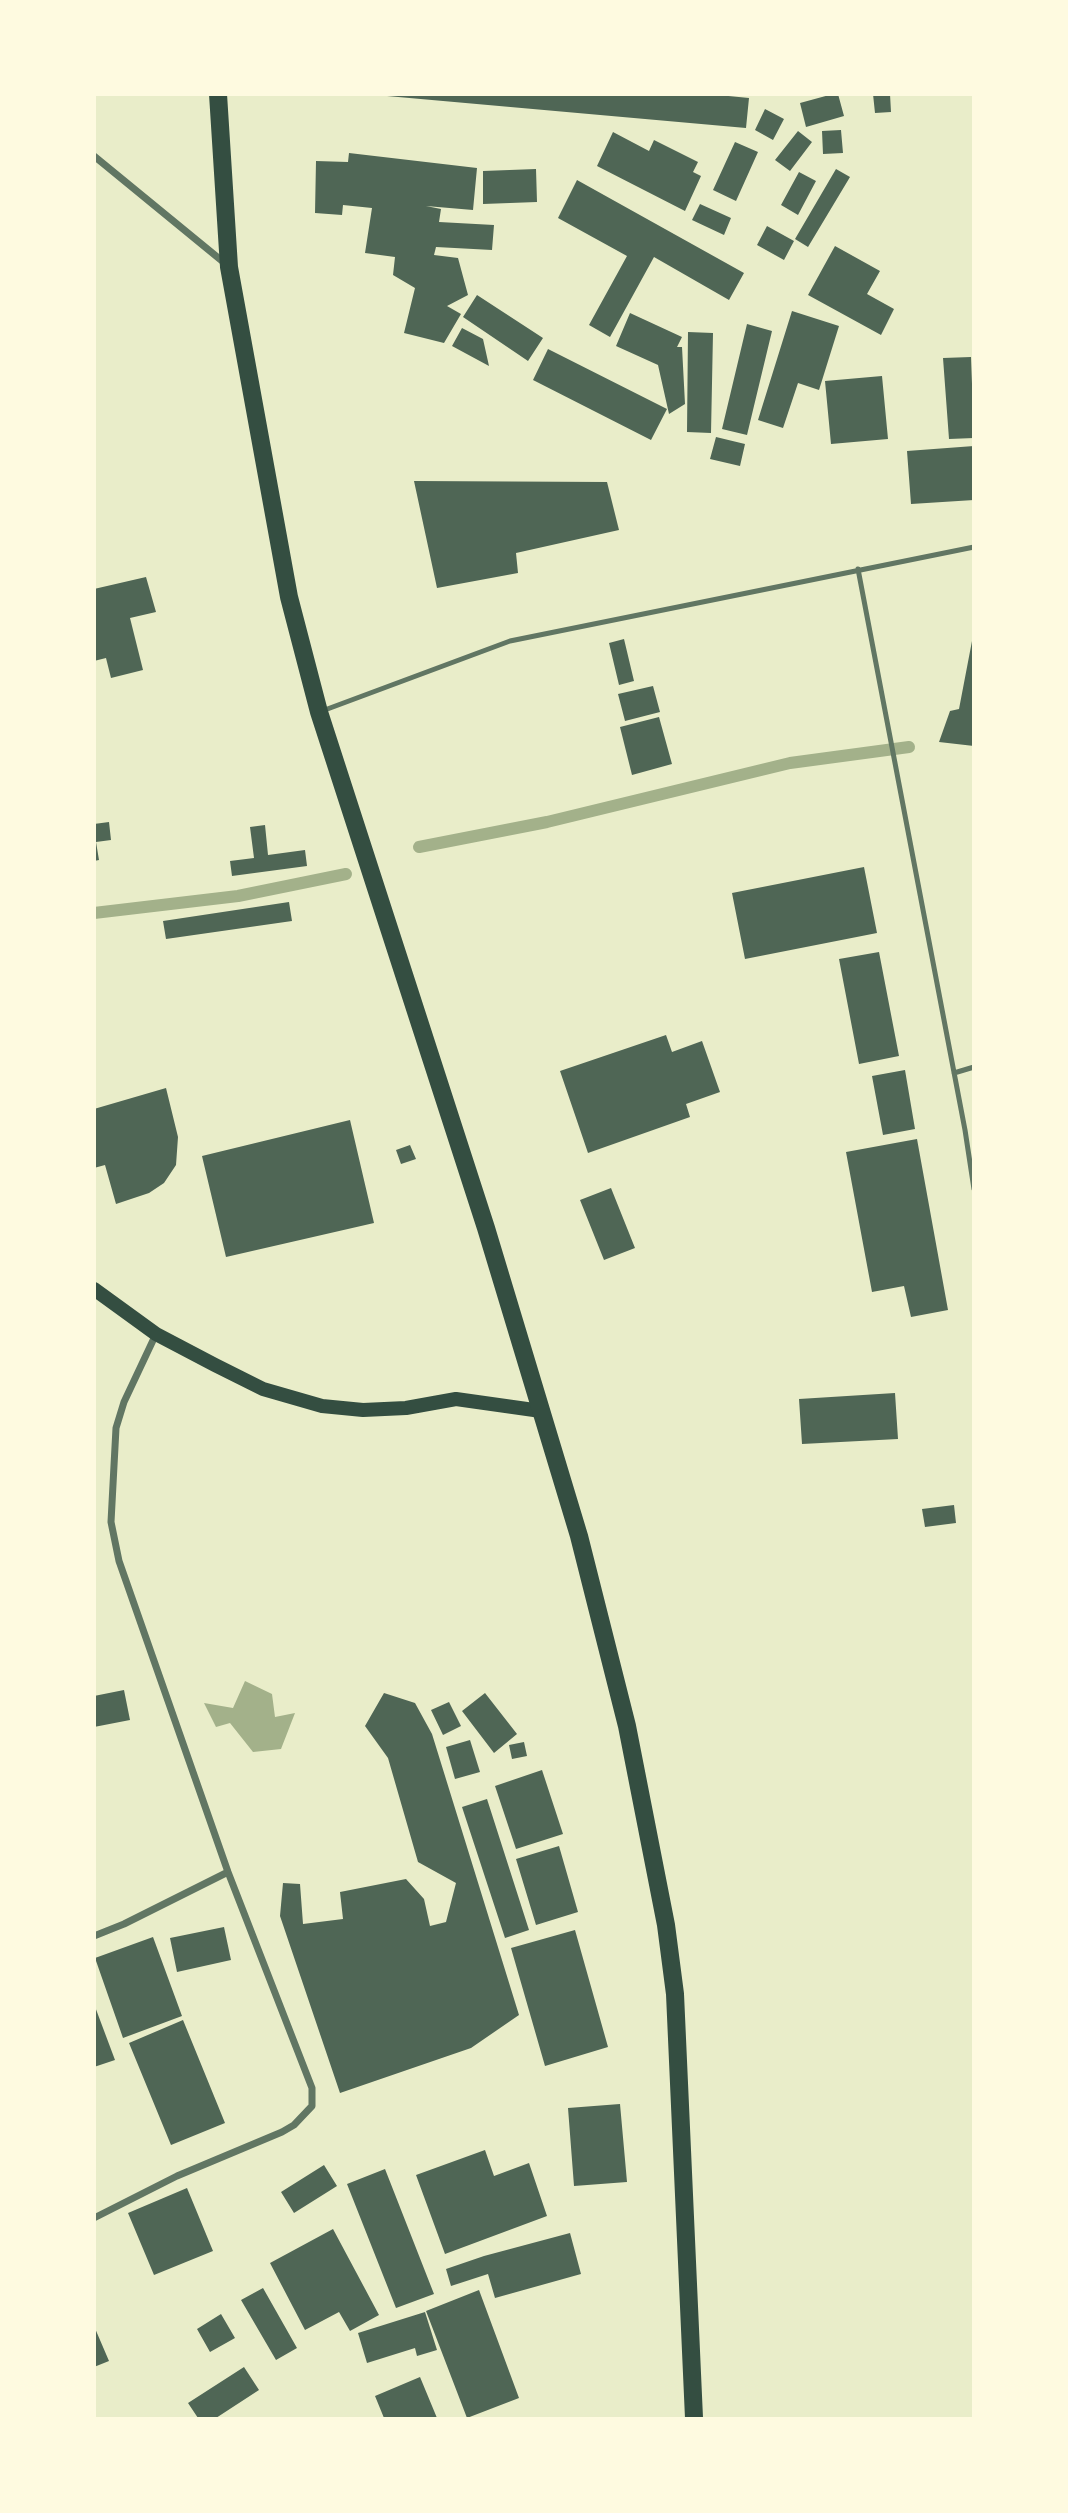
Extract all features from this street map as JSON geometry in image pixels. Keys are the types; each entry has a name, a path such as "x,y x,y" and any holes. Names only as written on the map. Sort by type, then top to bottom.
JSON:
{"main road":[{"path":"218,94 229,267 289,597 319,712 486,1228 579,1536 627,1726 666,1925 675,1994 694,2418"},
{"path":"94,1289 156,1334 263,1389 322,1406 362,1410 406,1408 456,1399 541,1411"}],"street":[{"path":"94,156 229,267"},
{"path":"94,2218 177,2176 282,2132 294,2125 312,2106 312,2088 228,1872 119,1561 111,1522 117,1428 124,1402 156,1334"},
{"path":"94,1936 124,1924 228,1872"}],"lane":[{"path":"319,712 510,641 974,547"},
{"path":"858,569 974,1189"},
{"path":"954,1073 974,1067"}],"shaded area":[{"path":"245,1681 272,1694 275,1717 295,1713 281,1749 253,1752 230,1723 216,1727 204,1703 233,1708"}],"building":[{"path":"387,94 708,94 749,98 746,128"},
{"path":"838,94 844,116 806,127 800,103"},
{"path":"873,94 890,94 891,112 875,113"},
{"path":"765,109 784,119 773,140 755,130"},
{"path":"841,130 843,153 823,154 822,131"},
{"path":"798,131 812,142 790,171 775,160"},
{"path":"613,132 649,151 654,140 698,162 693,172 701,176 685,211 597,166"},
{"path":"735,142 758,152 736,201 713,190"},
{"path":"349,153 477,168 473,210 426,206 441,209 439,222 494,225 492,250 436,247 434,255 458,258 468,295 447,306 461,314 444,343 404,333 415,288 393,275 395,257 365,253 372,208 343,205 342,215 315,213 316,161 348,162"},
{"path":"536,169 537,202 483,204 483,171"},
{"path":"836,169 850,177 808,247 795,239"},
{"path":"799,172 816,181 798,215 781,205"},
{"path":"577,180 744,273 729,300 654,257 610,337 589,325 627,256 558,218"},
{"path":"700,204 731,218 724,235 692,220"},
{"path":"767,226 794,241 784,260 757,245"},
{"path":"835,246 880,271 867,294 894,309 881,335 808,295"},
{"path":"477,295 543,338 528,361 463,317"},
{"path":"792,311 839,326 819,390 798,383 783,428 758,420"},
{"path":"630,313 682,337 677,347 682,347 685,404 669,414 658,365 616,346"},
{"path":"747,324 772,331 747,435 722,429"},
{"path":"462,328 483,339 489,366 452,346"},
{"path":"688,332 713,333 711,433 687,432"},
{"path":"548,349 667,409 651,440 533,380"},
{"path":"971,357 974,438 949,439 943,358"},
{"path":"882,376 888,439 831,444 825,381"},
{"path":"716,437 745,444 740,466 710,459"},
{"path":"974,446 974,500 911,504 907,451"},
{"path":"414,481 607,482 619,530 516,553 518,573 437,588"},
{"path":"146,577 156,612 130,618 143,670 111,678 106,658 94,661 94,589"},
{"path":"624,639 634,681 619,685 609,643"},
{"path":"972,641 974,746 939,742 950,711 959,709"},
{"path":"653,686 660,712 625,721 618,694"},
{"path":"659,717 672,764 632,775 620,727"},
{"path":"109,822 111,840 96,842 99,860 94,861 94,824"},
{"path":"265,825 268,855 305,850 307,866 232,876 230,861 254,858 250,827"},
{"path":"864,867 877,933 745,959 732,893"},
{"path":"289,902 292,921 166,939 163,921"},
{"path":"879,952 899,1056 859,1064 839,959"},
{"path":"666,1035 672,1052 702,1041 720,1092 686,1104 690,1117 588,1153 560,1071"},
{"path":"905,1070 915,1129 883,1135 872,1076"},
{"path":"166,1088 178,1137 176,1165 164,1183 149,1193 116,1204 105,1165 94,1168 94,1109"},
{"path":"350,1120 374,1223 226,1257 202,1156"},
{"path":"917,1139 948,1310 911,1317 904,1286 872,1292 846,1152"},
{"path":"410,1145 416,1159 401,1164 396,1150"},
{"path":"611,1188 635,1248 604,1260 580,1200"},
{"path":"895,1393 898,1439 802,1444 799,1399"},
{"path":"954,1505 956,1523 925,1527 922,1509"},
{"path":"124,1690 130,1720 94,1727 94,1696"},
{"path":"384,1693 415,1703 432,1734 519,2015 471,2048 340,2093 280,1916 283,1883 300,1884 303,1924 343,1919 340,1892 406,1879 424,1899 430,1926 446,1922 456,1883 418,1862 388,1758 365,1726"},
{"path":"485,1693 517,1734 494,1753 462,1711"},
{"path":"449,1702 461,1726 443,1735 431,1710"},
{"path":"470,1740 480,1772 455,1779 446,1747"},
{"path":"524,1742 527,1756 512,1759 509,1745"},
{"path":"542,1770 563,1834 516,1849 495,1786"},
{"path":"487,1799 529,1930 505,1938 462,1807"},
{"path":"559,1846 578,1912 536,1925 516,1859"},
{"path":"224,1927 231,1960 177,1972 170,1938"},
{"path":"575,1930 608,2047 545,2066 511,1948"},
{"path":"153,1937 182,2016 123,2038 95,1958"},
{"path":"94,2004 115,2060 94,2067"},
{"path":"183,2020 225,2123 171,2145 129,2043"},
{"path":"620,2104 627,2182 574,2186 568,2108"},
{"path":"485,2150 494,2176 529,2163 547,2216 445,2254 416,2175"},
{"path":"324,2165 337,2186 294,2213 281,2192"},
{"path":"385,2169 434,2294 396,2308 347,2184"},
{"path":"187,2188 213,2251 154,2275 128,2213"},
{"path":"333,2229 379,2315 350,2331 339,2312 305,2330 270,2263"},
{"path":"570,2233 581,2274 495,2298 488,2274 451,2286 446,2269"},
{"path":"263,2288 297,2348 276,2360 241,2300"},
{"path":"479,2290 519,2398 467,2418 426,2311"},
{"path":"425,2312 437,2350 417,2356 415,2348 367,2363 358,2333"},
{"path":"221,2314 235,2338 210,2352 197,2329"},
{"path":"94,2326 109,2361 94,2367"},
{"path":"244,2367 259,2390 216,2418 198,2418 188,2403"},
{"path":"420,2377 437,2418 384,2418 375,2396"}],"waterway":[{"path":"419,847 547,822 790,763 909,747"},
{"path":"94,913 238,896 346,874"}]}
